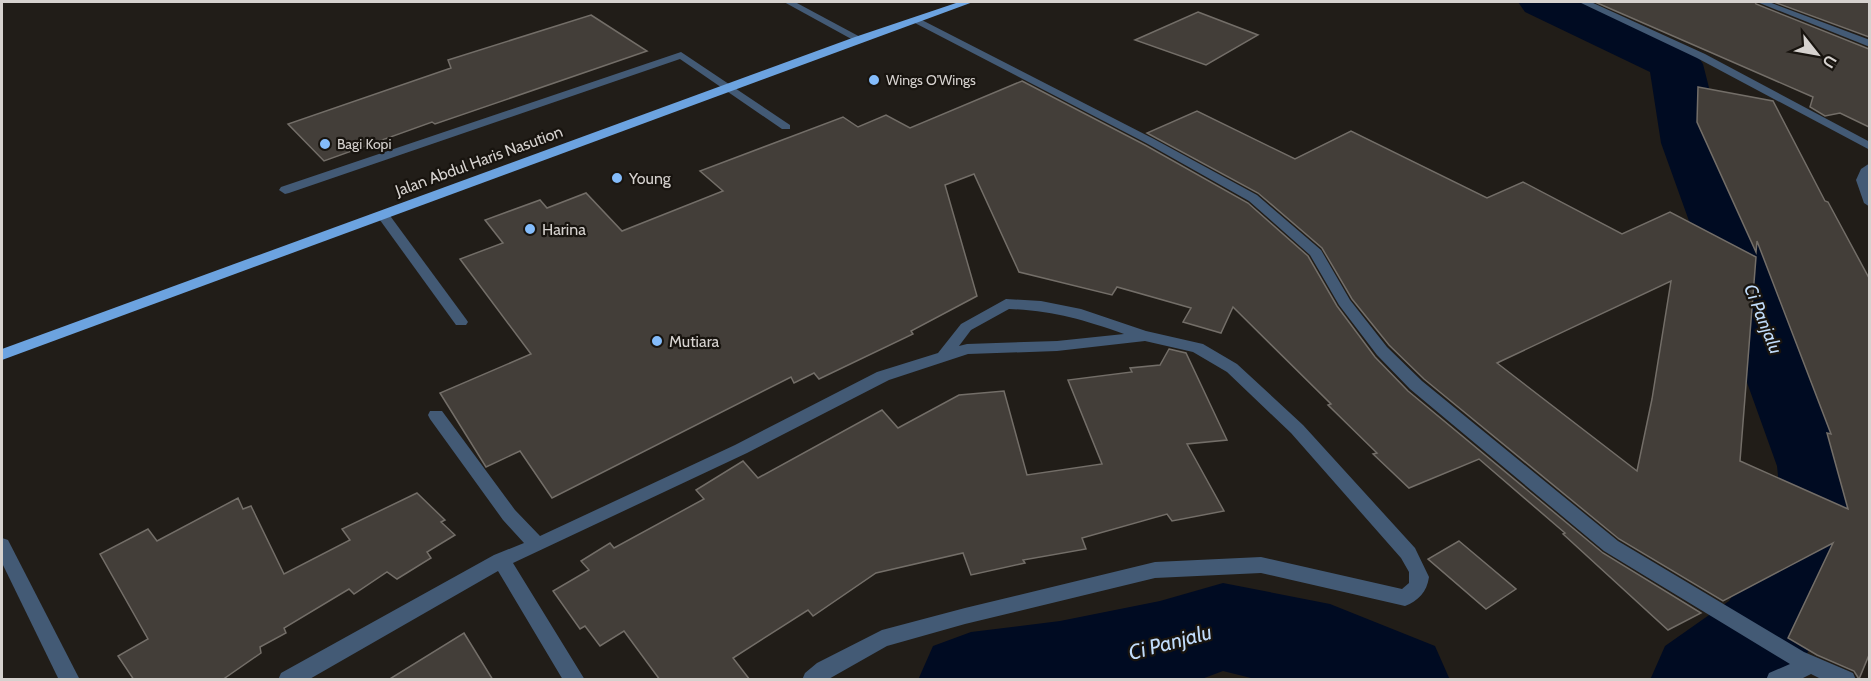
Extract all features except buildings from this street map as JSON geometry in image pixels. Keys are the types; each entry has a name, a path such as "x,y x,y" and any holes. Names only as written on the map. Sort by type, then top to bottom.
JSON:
{"highway":[{"name":"Jalan Abdul Haris Nasution","path":"2,355 859,39 968,2"}],"street":[{"path":"789,2 859,39"},
{"path":"1584,2 1701,56 1869,147"},
{"path":"1762,2 1869,44"},
{"path":"916,20 1099,114 1253,198 1316,253 1344,302 1382,351 1416,386 1611,546 1804,662 1846,680"},
{"path":"285,190 681,55 786,126"},
{"path":"1869,168 1863,173 1869,203"},
{"path":"383,216 461,322"},
{"path":"812,680 824,669 882,639 964,616 1155,570 1261,565 1405,598 1414,592 1419,584 1419,569 1408,553 1297,429 1232,368 1198,348 1145,336 1076,312 1041,306 1006,304 966,327 943,357"},
{"path":"288,680 501,560 538,545 741,449 883,376 967,349 1057,346 1145,336"},
{"path":"436,415 508,515 538,545"},
{"path":"2,545 70,680"},
{"path":"501,560 574,680"},
{"path":"1776,680 1804,662"}],"waterway":[{"name":"Ci Panjalu","path":"1542,2 1676,64 1692,143 1821,466 1828,515 1802,571 1765,633 1703,680"},
{"name":"Ci Panjalu","path":"971,680 1060,668 1160,647 1223,627 1330,650 1397,680"}],"place":[{"name":"Wings O'Wings","path":"874,80"},
{"name":"Bagi Kopi","path":"325,144"},
{"name":"Young","path":"617,178"},
{"name":"Harina","path":"530,229"},
{"name":"Mutiara","path":"657,341"}]}
